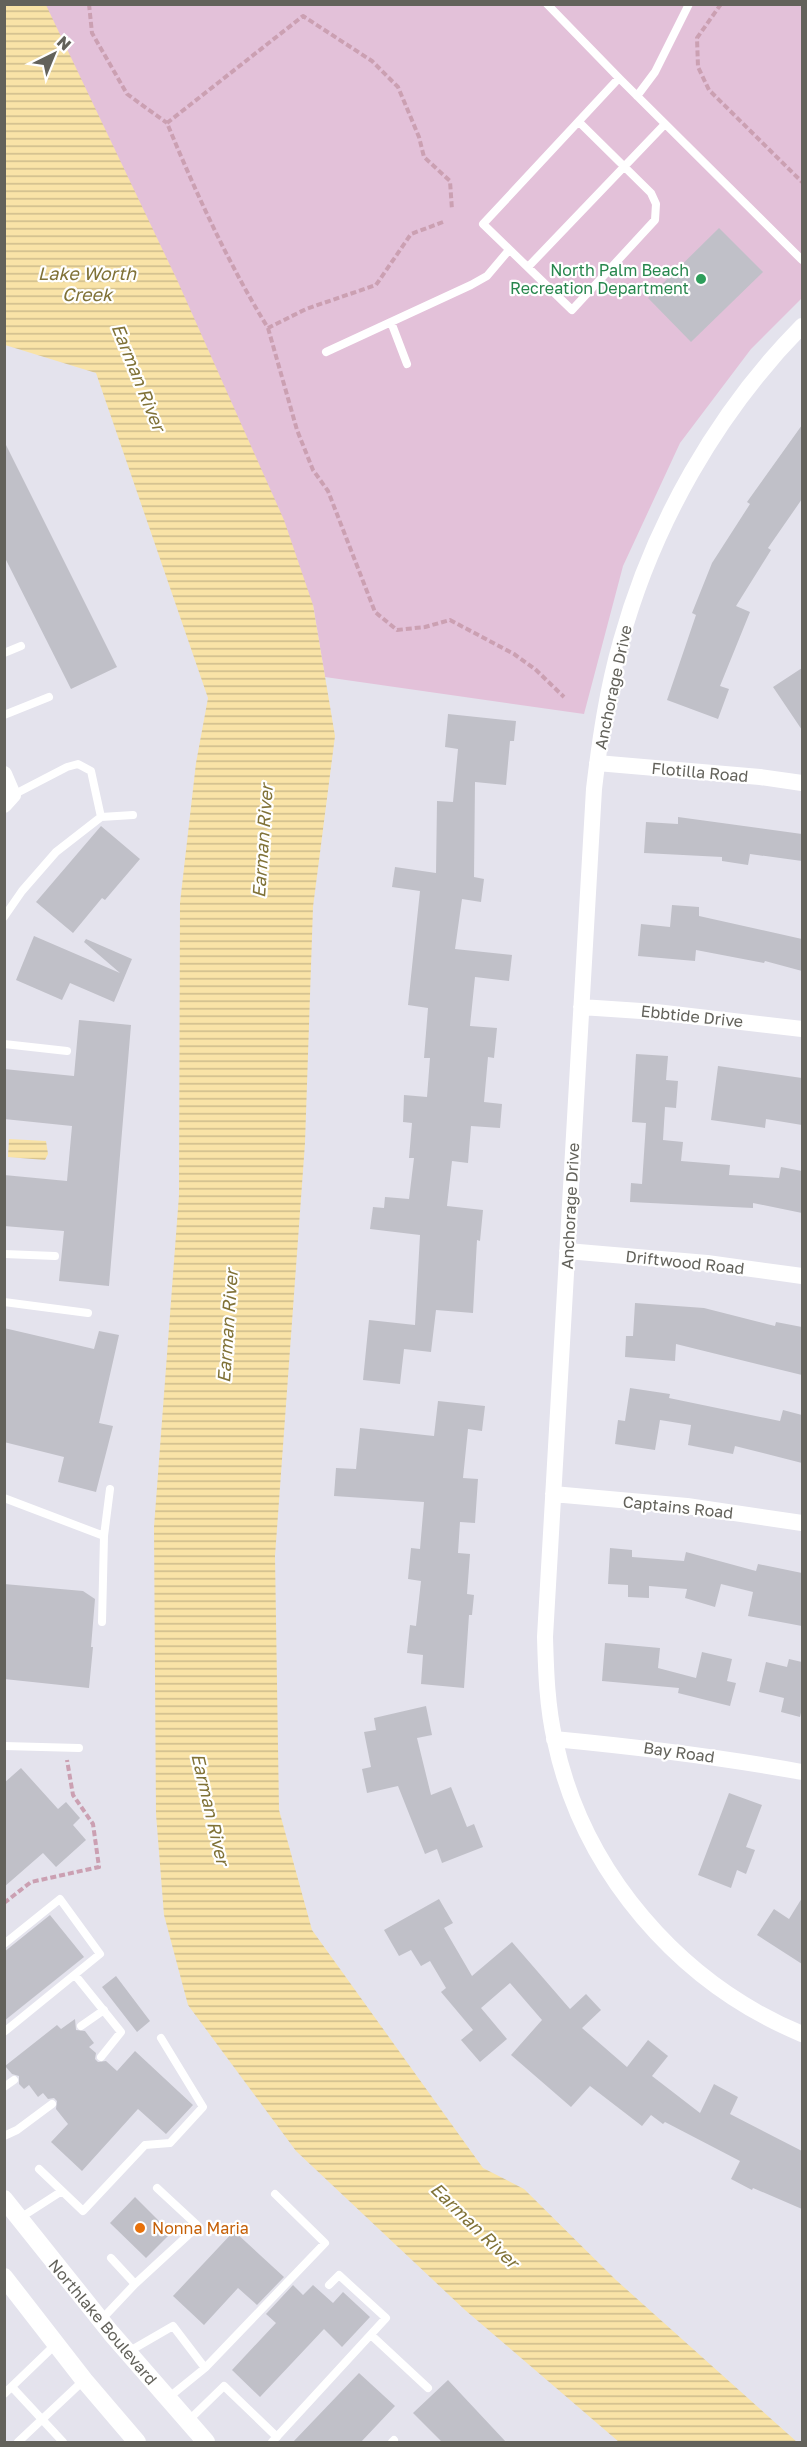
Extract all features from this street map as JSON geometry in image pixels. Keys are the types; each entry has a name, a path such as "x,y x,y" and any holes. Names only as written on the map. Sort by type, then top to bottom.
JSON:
{"main road":[{"name":"Northlake Boulevard","path":"4,2199 127,2352 206,2442"},
{"path":"4,2277 84,2380 137,2442"}],"street":[{"name":"Anchorage Drive","path":"802,326 758,376 722,424 690,475 639,584 621,641 604,714 597,763 581,1007 545,1637 546,1687 554,1739 573,1801 594,1846 620,1889 651,1928 682,1959 726,1994 755,2012 802,2034"},
{"name":"Flotilla Road","path":"597,763 760,777 802,783"},
{"path":"4,774 9,800"},
{"name":"Ebbtide Drive","path":"581,1007 656,1012 802,1029"},
{"name":"Driftwood Road","path":"567,1251 706,1263 802,1276"},
{"name":"Captains Road","path":"553,1494 687,1506 802,1523"},
{"name":"Bay Road","path":"554,1739 642,1747 739,1760 802,1772"}],"lane":[{"path":"547,4 802,260"},
{"path":"637,96 654,72 689,4"},
{"path":"579,122 651,193 656,204 655,220 572,309 483,224 619,78"},
{"path":"528,267 665,124"},
{"path":"326,352 487,276 509,250"},
{"path":"391,322 407,364"},
{"path":"4,653 21,646"},
{"path":"4,715 49,697"},
{"path":"9,800 67,767 78,764 91,771 101,817"},
{"path":"4,917 22,891 56,852 101,817 133,815"},
{"path":"4,1044 67,1051"},
{"path":"4,1254 55,1256"},
{"path":"4,1302 88,1313"},
{"path":"102,1622 104,1536 110,1489"},
{"path":"4,1498 104,1536"},
{"path":"4,1746 79,1748"},
{"path":"4,1944 60,1899 100,1954 4,2032"},
{"path":"75,1975 121,2032 101,2057"},
{"path":"81,2026 104,2010"},
{"path":"39,2169 83,2211 145,2145 170,2143 203,2107 161,2038"},
{"path":"4,2087 14,2080"},
{"path":"4,2136 17,2130 52,2104"},
{"path":"101,2320 135,2284 198,2226 157,2188"},
{"path":"20,2218 62,2191"},
{"path":"167,2399 205,2368 326,2243 275,2194"},
{"path":"111,2258 135,2284"},
{"path":"187,2422 224,2386 275,2440 386,2318 339,2275 329,2286"},
{"path":"127,2352 173,2326 205,2368"},
{"path":"371,2335 428,2388"},
{"path":"4,2394 56,2343"},
{"path":"18,2442 84,2380"},
{"path":"12,2386 63,2442"}],"path":[{"path":"89,4 92,33 127,94 167,123 239,282 268,328 297,430 313,470 328,491 375,612 397,630 425,627 450,620 514,654 535,669 564,697"},
{"path":"721,4 697,38 698,67 709,90 802,182"},
{"path":"167,123 303,16 372,61 398,87 419,137 424,157 450,180 453,210"},
{"path":"268,328 306,309 376,285 411,234 443,222"},
{"path":"4,1903 31,1882 99,1867 93,1824 73,1796 64,1748"}],"shaded area":[{"path":"45,5 802,5 802,298 751,349 680,443 623,566 584,714 325,677 313,605"}],"water":[{"name":"Lake Worth Creek","path":"4,5 46,5 178,282 284,520 313,605 335,736 313,907 305,1143 275,1556 279,1810 312,1930 483,2168 524,2189 616,2280 797,2442 619,2442 465,2310 296,2151 188,2005 164,1915 156,1814 154,1527 179,1195 180,903 196,763 208,698 96,373 5,345"},
{"path":"9,1139 46,1141 48,1154 45,1160 8,1157"}],"building":[{"path":"719,228 763,272 691,342 648,298"},
{"path":"802,425 802,499 768,548 771,550 736,606 750,612 720,686 729,689 718,719 667,700 696,615 692,613 712,563 750,504 747,502"},
{"path":"4,441 117,667 71,689 4,556"},
{"path":"802,668 802,730 773,687"},
{"path":"448,714 516,721 514,741 510,741 506,785 475,782 474,877 484,879 481,902 462,899 455,949 512,955 509,981 475,977 470,1026 497,1028 494,1058 488,1057 484,1102 502,1104 500,1128 471,1126 468,1163 452,1161 447,1206 483,1210 480,1241 477,1240 473,1313 436,1310 431,1352 404,1349 400,1384 363,1380 369,1320 415,1325 420,1235 370,1229 373,1207 384,1208 385,1197 409,1199 414,1158 409,1158 412,1123 403,1122 404,1095 427,1097 430,1058 424,1058 428,1008 408,1005 420,891 392,887 395,867 436,873 437,801 453,802 458,749 445,747"},
{"path":"678,817 802,834 802,861 750,854 748,865 722,861 722,857 644,853 646,822 678,824"},
{"path":"101,826 140,859 105,900 102,898 73,933 36,902"},
{"path":"672,905 699,907 699,916 802,939 802,971 765,961 764,963 696,950 695,961 638,956 641,924 670,927"},
{"path":"34,936 120,973 84,942 86,939 132,959 114,1002 70,983 62,1000 16,980"},
{"path":"79,1020 131,1025 109,1286 59,1281 64,1231 4,1226 4,1175 67,1181 72,1126 4,1119 4,1069 74,1076"},
{"path":"636,1054 668,1056 666,1080 678,1081 676,1108 665,1107 663,1140 683,1142 681,1161 730,1165 729,1175 779,1178 781,1167 802,1171 802,1213 753,1203 753,1208 630,1202 631,1183 642,1184 646,1123 632,1122"},
{"path":"718,1066 802,1078 802,1125 766,1119 765,1128 711,1120"},
{"path":"635,1303 704,1308 775,1326 776,1322 802,1327 802,1375 676,1344 675,1361 625,1357 626,1336 633,1336"},
{"path":"4,1328 94,1349 99,1331 119,1335 99,1423 113,1426 96,1492 58,1482 64,1457 4,1442"},
{"path":"630,1388 670,1394 669,1398 780,1421 783,1410 802,1415 802,1463 735,1446 733,1454 688,1445 691,1425 660,1420 655,1450 615,1444 618,1420 625,1421"},
{"path":"438,1401 485,1406 482,1431 468,1429 463,1478 478,1479 475,1523 460,1522 458,1553 470,1554 467,1594 474,1595 472,1615 469,1615 464,1688 421,1684 423,1655 407,1653 410,1625 416,1626 421,1581 408,1579 411,1548 420,1549 424,1502 334,1496 336,1468 356,1469 360,1428 434,1436"},
{"path":"610,1548 632,1550 632,1557 684,1561 686,1552 756,1571 758,1564 802,1573 802,1626 748,1616 753,1592 721,1584 715,1607 685,1598 687,1589 649,1586 649,1598 628,1597 628,1585 608,1584"},
{"path":"4,1584 83,1591 95,1599 89,1688 4,1679"},
{"path":"605,1643 660,1648 658,1668 696,1678 702,1652 732,1659 727,1681 736,1683 730,1706 678,1693 679,1688 602,1681"},
{"path":"789,1659 802,1662 800,1717 781,1712 784,1698 759,1692 766,1662 787,1667"},
{"path":"426,1706 432,1735 417,1738 431,1795 451,1787 467,1827 474,1824 483,1847 442,1863 437,1849 425,1854 398,1786 367,1793 362,1769 371,1767 364,1732 376,1730 374,1718"},
{"path":"21,1768 58,1809 66,1802 80,1818 73,1825 86,1840 56,1867 43,1853 4,1887 4,1783"},
{"path":"729,1793 762,1805 746,1847 755,1850 746,1874 737,1870 731,1888 698,1875"},
{"path":"802,1898 802,1964 757,1935 774,1909 789,1919"},
{"path":"439,1899 453,1923 444,1928 472,1976 512,1942 570,2009 586,1994 601,2010 582,2028 627,2067 648,2040 668,2056 652,2076 700,2113 714,2084 738,2097 730,2114 802,2151 802,2209 753,2188 752,2190 731,2179 740,2161 665,2122 663,2124 651,2115 642,2126 590,2086 571,2107 511,2055 542,2020 510,1983 481,2008 507,2039 480,2062 461,2040 473,2030 441,1992 446,1988 430,1961 421,1966 411,1950 399,1956 384,1930"},
{"path":"50,1915 84,1957 4,2021 4,1952"},
{"path":"116,1976 150,2021 137,2032 102,1987"},
{"path":"75,2019 76,2030 85,2031 94,2043 89,2047 96,2053 95,2059 98,2062 106,2061 117,2071 135,2051 193,2105 166,2134 138,2109 82,2171 51,2142 68,2124 56,2109 57,2101 54,2098 48,2099 43,2093 38,2097 29,2085 24,2089 19,2084 19,2076 12,2074 5,2066 57,2025 61,2029"},
{"name":"Nonna Maria","path":"135,2197 171,2233 146,2258 110,2223"},
{"path":"234,2231 284,2277 257,2305 238,2288 204,2325 173,2296"},
{"path":"293,2285 303,2295 313,2285 333,2303 343,2292 370,2317 342,2347 324,2329 260,2397 232,2370 276,2323 266,2314"},
{"path":"359,2373 395,2406 361,2442 293,2442"},
{"path":"448,2380 506,2442 442,2442 413,2413"}],"place":[{"name":"North Palm Beach Recreation Department","path":"701,279"},
{"name":"Nonna Maria","path":"140,2228"}],"water label":[{"name":"Earman River","path":"139,377"},
{"name":"Earman River","path":"262,841"},
{"name":"Earman River","path":"227,1326"},
{"name":"Earman River","path":"211,1809"},
{"name":"Earman River","path":"475,2225"}]}
